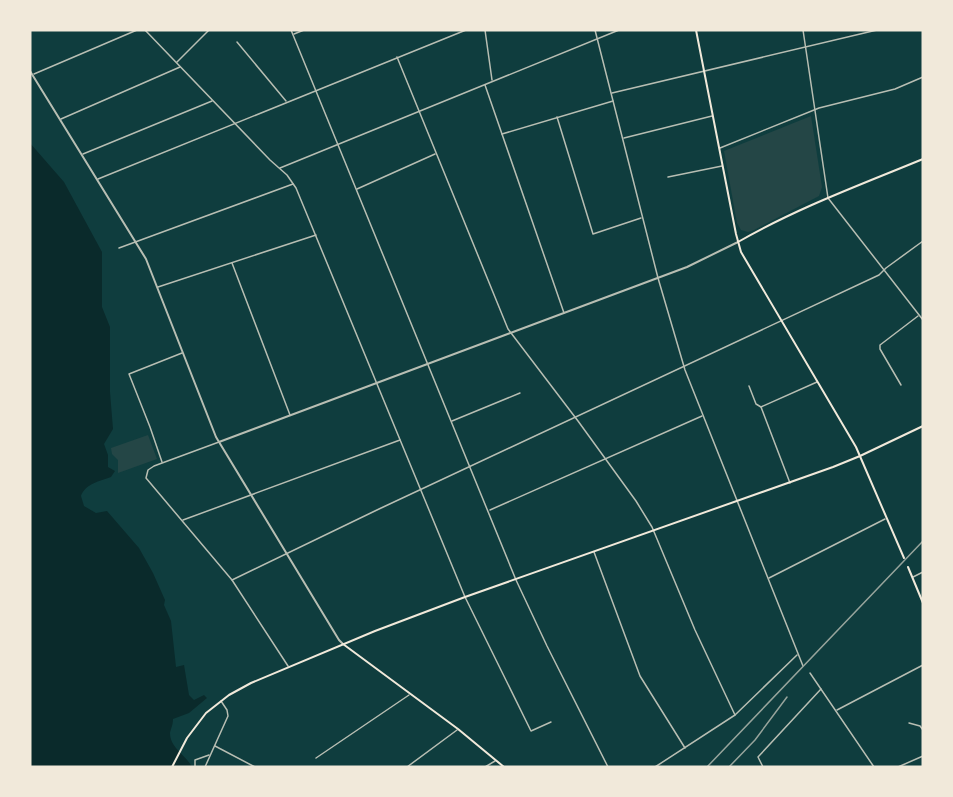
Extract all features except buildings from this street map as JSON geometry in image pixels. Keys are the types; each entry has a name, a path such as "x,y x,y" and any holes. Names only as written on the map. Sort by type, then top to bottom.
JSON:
{"main road":[{"path":"696,30 738,242 746,261 860,456 904,558"},
{"path":"738,242 796,212 923,159"},
{"path":"172,767 183,745 203,717 220,701 251,682 465,597 790,483 860,456 923,426"},
{"path":"908,567 923,603"},
{"path":"343,644 458,729 504,767"}],"street":[{"path":"33,75 137,30"},
{"path":"145,30 287,175 293,184 465,597 531,731 551,722"},
{"path":"176,62 209,30"},
{"path":"291,30 516,580 608,767"},
{"path":"293,34 304,30"},
{"path":"98,179 466,30"},
{"path":"485,30 492,81"},
{"path":"595,30 658,278 684,366 803,666"},
{"path":"279,169 620,30"},
{"path":"803,30 828,198 923,320"},
{"path":"611,93 877,30"},
{"path":"237,42 287,103"},
{"path":"397,57 511,333 636,501 654,531 695,630 735,715"},
{"path":"60,120 180,66"},
{"path":"30,70 146,259 219,442 343,644"},
{"path":"719,148 814,111 895,89 923,77"},
{"path":"484,85 564,313"},
{"path":"82,154 213,101"},
{"path":"501,134 613,101"},
{"path":"623,138 713,115"},
{"path":"557,117 593,234 643,218"},
{"path":"356,189 436,153"},
{"path":"668,177 723,166"},
{"path":"119,248 293,184"},
{"path":"158,287 316,235"},
{"path":"232,580 879,275 923,241"},
{"path":"289,667 232,580 148,481 146,473 150,468 658,278 696,263 738,242"},
{"path":"232,262 290,415"},
{"path":"901,385 880,349 880,345 919,315"},
{"path":"162,463 129,374 183,353"},
{"path":"761,407 818,382"},
{"path":"748,386 756,404 761,407 790,483"},
{"path":"452,421 520,393"},
{"path":"489,510 703,416"},
{"path":"182,521 400,440"},
{"path":"769,579 887,518"},
{"path":"594,552 640,675 685,748"},
{"path":"912,578 923,572"},
{"path":"655,767 735,715 798,654"},
{"path":"836,710 923,665"},
{"path":"810,673 874,767"},
{"path":"763,767 758,757 821,689"},
{"path":"316,758 410,694"},
{"path":"205,767 228,716 227,710 220,701"},
{"path":"909,723 920,726 923,730"},
{"path":"407,767 458,729"},
{"path":"214,745 255,767"},
{"path":"195,767 195,760 210,754"},
{"path":"898,767 923,756"},
{"path":"485,767 496,760"}],"shaded area":[{"path":"811,116 822,187 819,196 754,230 748,232 741,230 737,223 724,151"},
{"path":"30,143 64,182 102,252 102,307 110,327 110,392 113,429 104,444 108,455 108,467 115,471 111,477 89,486 81,496 84,506 96,513 107,511 139,548 165,600 164,605 171,621 176,667 184,665 189,695 194,700 204,695 207,698 189,713 173,719 171,738 175,747 192,767 30,767"},
{"path":"148,435 157,459 118,473 118,460 112,454 111,448"}],"railway":[{"path":"707,767 923,541"},
{"path":"729,767 755,740 787,697"}]}
